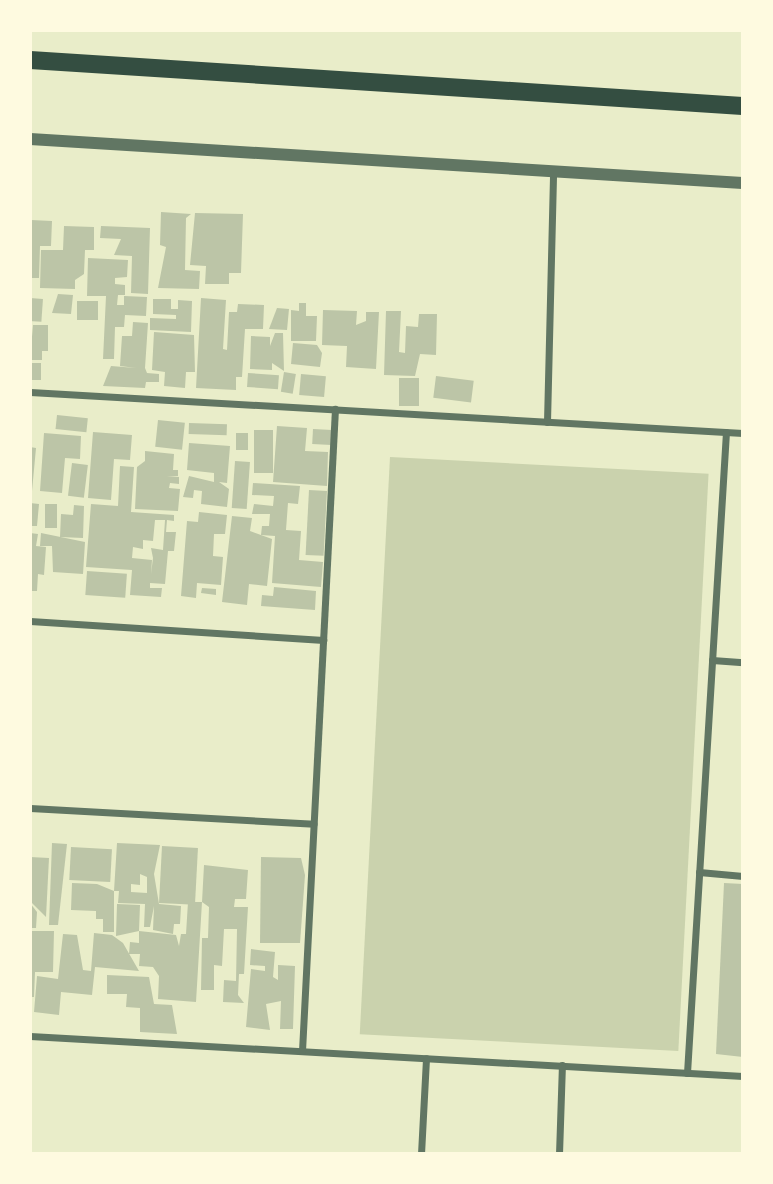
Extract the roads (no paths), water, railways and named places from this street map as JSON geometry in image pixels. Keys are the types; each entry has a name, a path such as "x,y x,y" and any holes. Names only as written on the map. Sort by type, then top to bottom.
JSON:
{"main road":[{"path":"30,60 743,106"}],"street":[{"path":"30,139 743,183"},
{"path":"547,422 553,171"},
{"path":"30,392 743,433"},
{"path":"302,1051 335,409"},
{"path":"687,1073 726,432"},
{"path":"30,621 323,640"},
{"path":"712,660 743,662"},
{"path":"30,808 314,824"},
{"path":"699,872 743,876"},
{"path":"30,1035 743,1076"},
{"path":"421,1154 426,1058"},
{"path":"559,1154 562,1065"}]}
